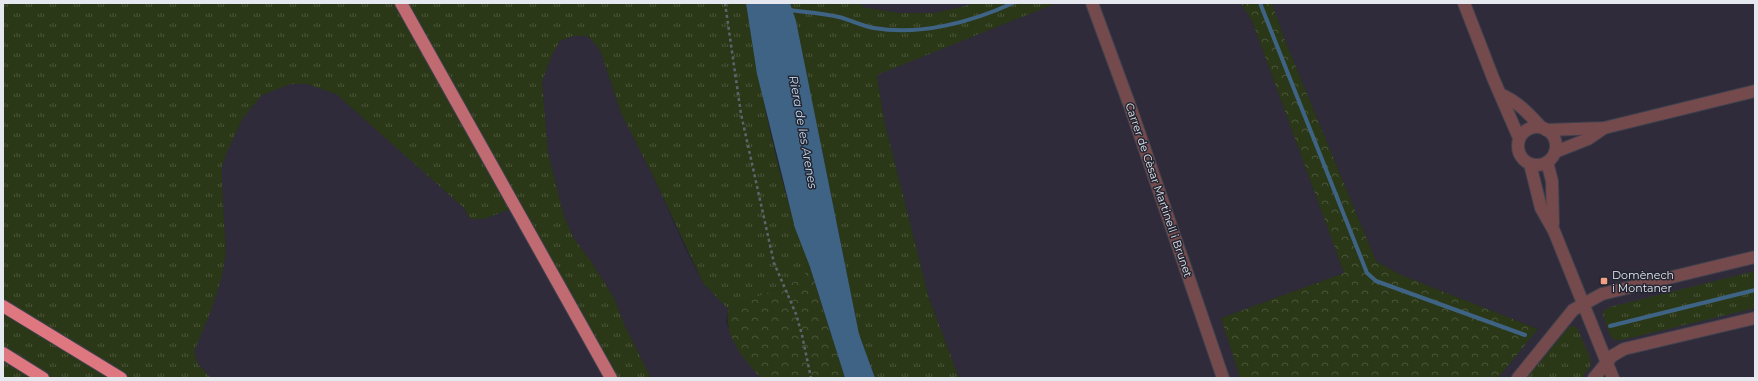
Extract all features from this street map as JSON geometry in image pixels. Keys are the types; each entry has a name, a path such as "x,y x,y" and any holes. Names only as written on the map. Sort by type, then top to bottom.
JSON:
{"highway":[{"path":"3,306 121,378"},
{"path":"3,353 43,378"}],"main road":[{"path":"402,3 611,378"}],"street":[{"name":"Carrer de Cèsar Martinell i Brunet","path":"1092,3 1146,151 1223,378"},
{"path":"1464,3 1500,94 1520,138"},
{"path":"1604,128 1588,139 1536,165 1530,164 1525,160 1518,150 1520,138 1528,129 1604,128 1755,91"},
{"path":"1500,94 1513,99 1555,140 1551,157 1551,212 1554,231"},
{"path":"1530,164 1542,208 1554,231 1613,378"},
{"path":"1518,378 1573,310 1602,294 1755,257"},
{"path":"1594,378 1612,356 1624,349 1755,318"}],"path":[{"path":"725,3 741,114 774,263 796,314 811,378"}],"shaded area":[{"path":"861,3 977,3 935,13 899,13 862,7"},
{"path":"1057,3 1241,3 1252,21 1344,273 1221,318 1240,378 959,378 929,298 884,120 877,74"},
{"path":"1272,3 1755,3 1755,378 1498,378 1538,329 1401,275 1376,261 1284,38"},
{"path":"573,36 588,36 600,50 621,113 655,180 686,250 703,283 728,309 726,322 744,358 761,378 651,378 625,326 614,298 591,261 574,239 563,213 548,152 542,82 552,55 560,41"},
{"path":"291,84 307,84 336,94 464,208 470,219 484,219 511,209 604,378 211,378 198,364 194,352 222,276 226,252 222,167 227,152 243,118 252,106 262,95"}],"green space":[{"path":"3,3 746,3 757,70 779,170 788,203 810,267 799,280 728,309 703,283 655,180 621,113 600,50 588,36 573,36 560,41 552,55 542,82 548,152 563,213 574,239 591,261 614,298 625,326 651,378 604,378 511,209 484,219 470,219 464,208 336,94 307,84 291,84 262,95 243,118 227,152 222,167 226,252 222,276 212,308 194,352 198,364 211,378 3,378"},
{"path":"790,3 861,3 862,7 899,13 935,13 977,3 1057,3 877,75 884,120 929,298 959,378 875,378 859,334 796,22"},
{"path":"1241,3 1272,3 1284,38 1376,261 1401,275 1538,329 1498,378 1240,378 1221,318 1344,273 1252,21"},
{"path":"810,267 845,378 761,378 747,363 736,347 729,329 728,309 799,280"},
{"path":"1755,271 1755,308 1622,340 1614,340 1610,335 1602,312 1610,307"},
{"path":"1574,326 1578,329 1590,358 1591,365 1582,378 1527,378 1569,327"}],"water":[{"name":"Riera de les Arenes","path":"746,3 790,3 796,21 859,334 875,378 845,378 810,267 795,228 757,74"}],"waterway":[{"path":"788,10 843,18 874,28 909,30 945,26 980,16 1013,3"},
{"path":"1260,3 1367,273 1376,281 1525,335"},
{"path":"1610,326 1755,290"}],"place":[{"name":"Domènech i Montaner","path":"1604,281"}]}
